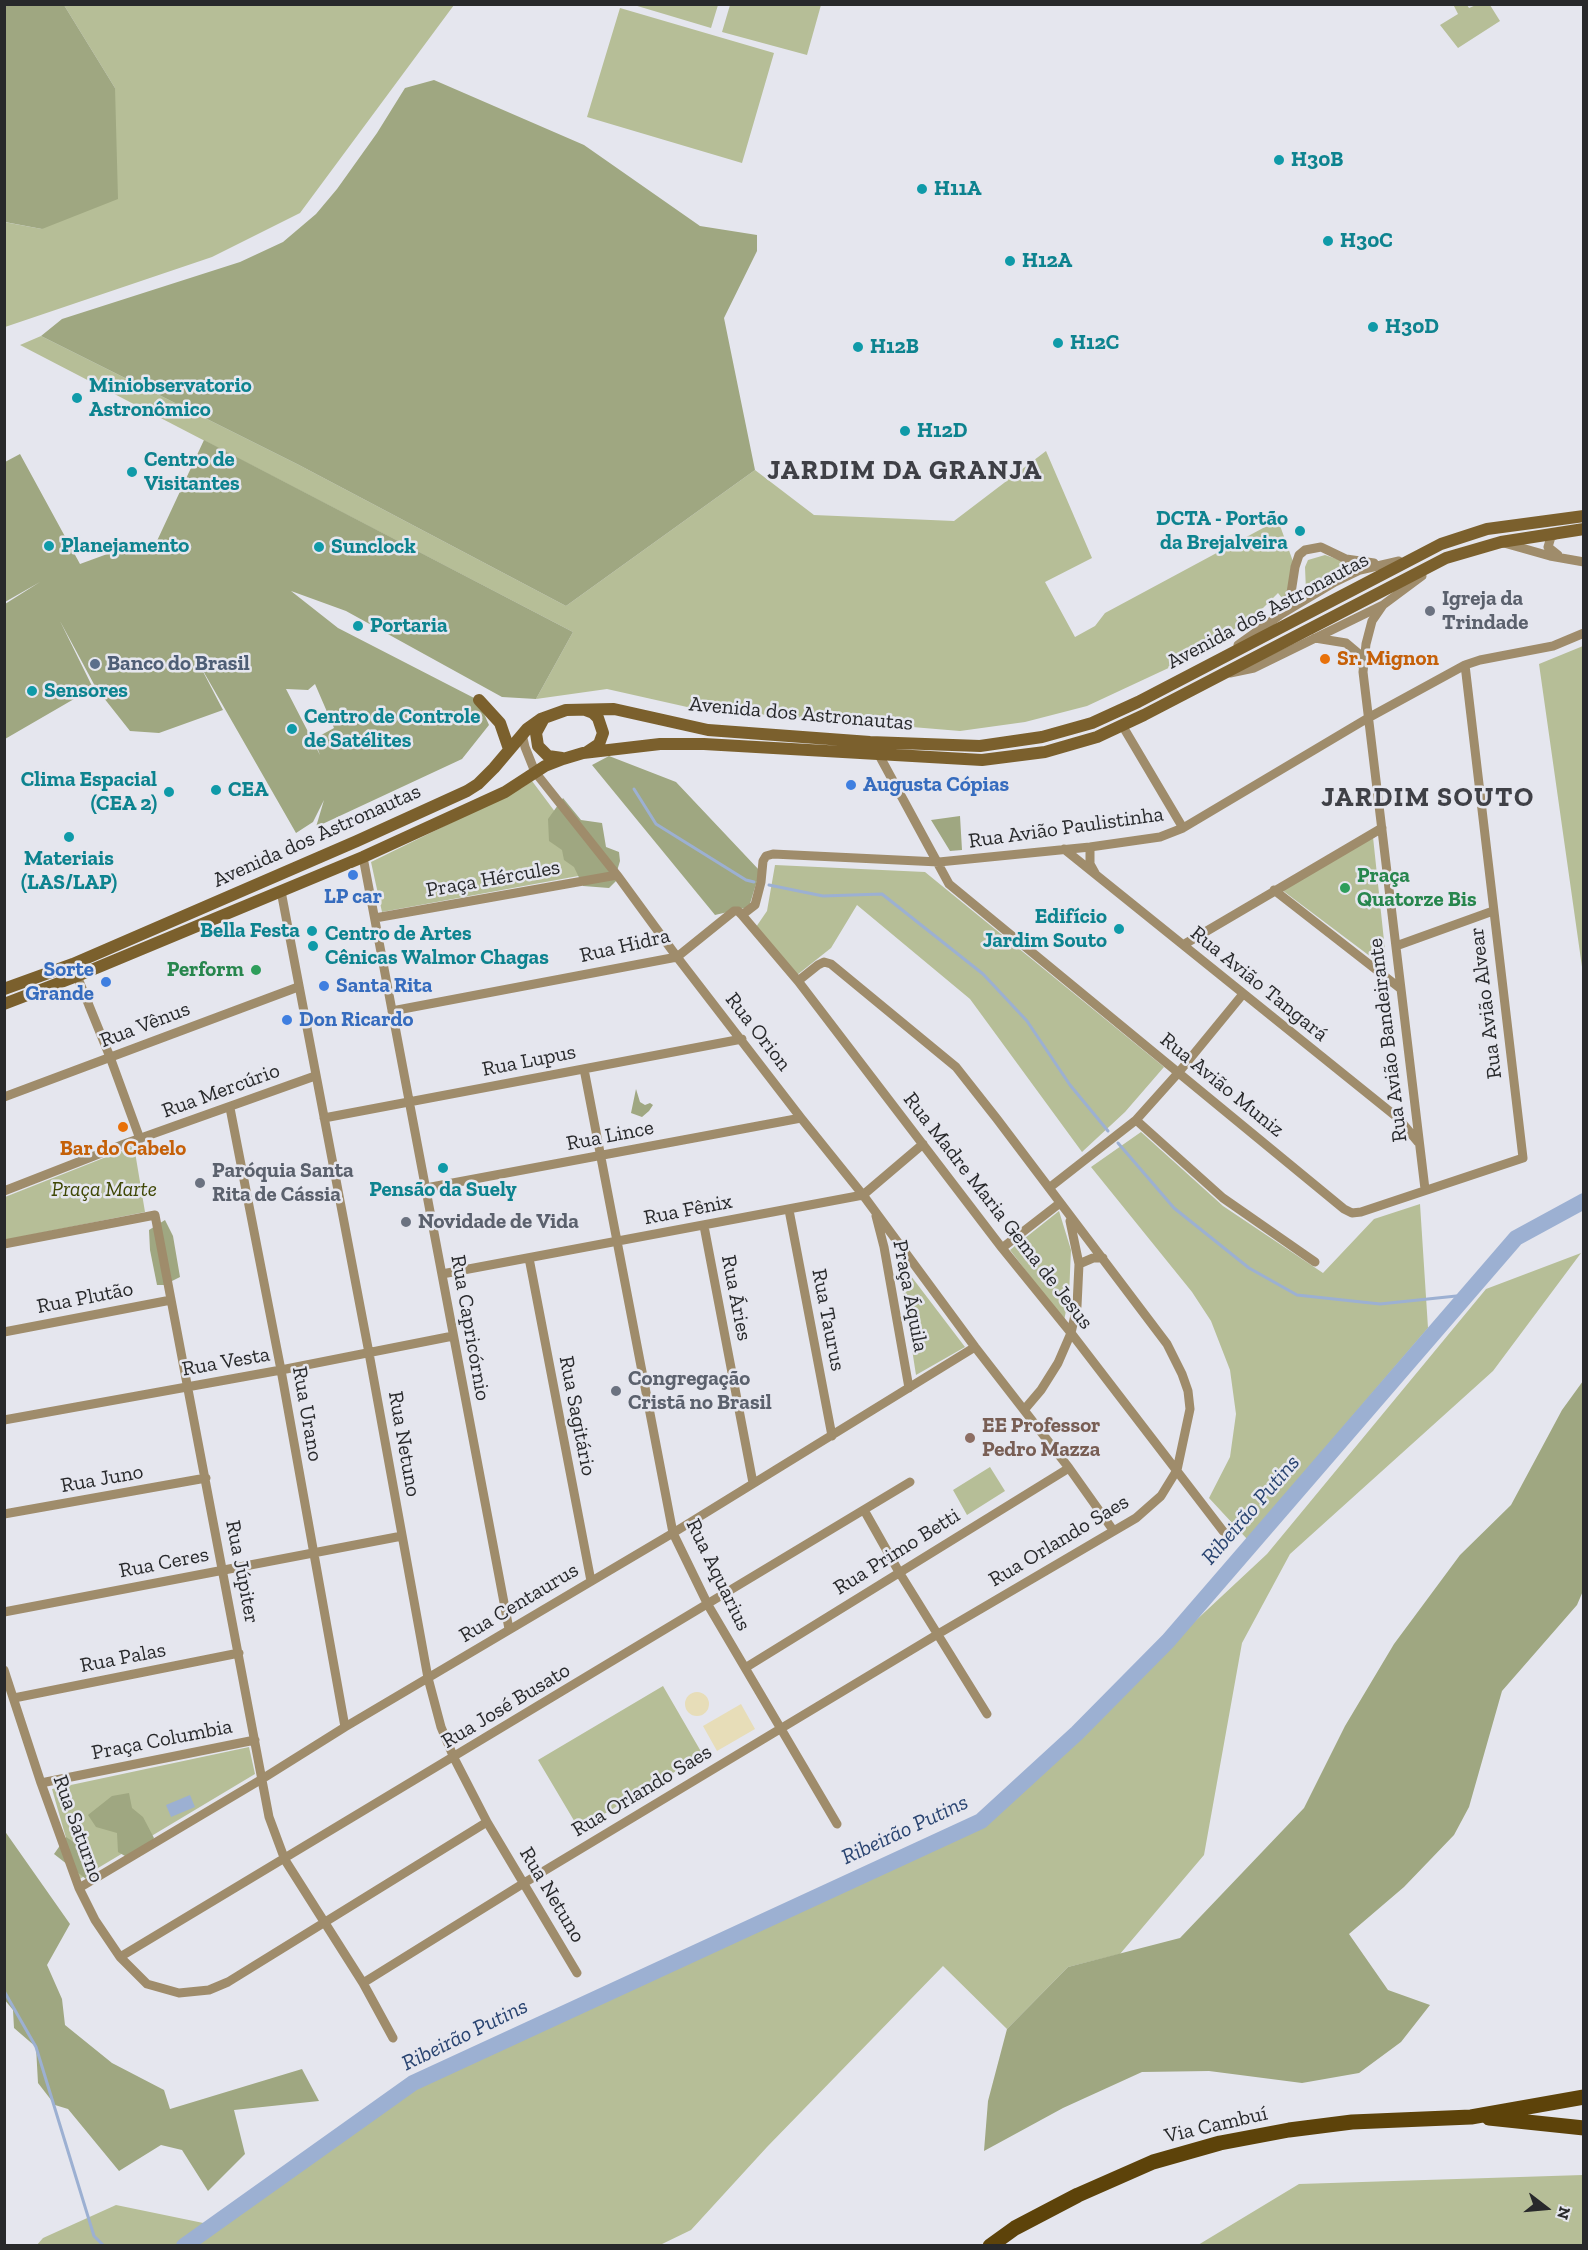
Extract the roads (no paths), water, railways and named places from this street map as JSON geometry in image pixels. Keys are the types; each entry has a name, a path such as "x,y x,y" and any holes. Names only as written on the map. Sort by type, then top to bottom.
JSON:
{"main road":[{"name":"Avenida dos Astronautas","path":"4,989 73,964 357,841 467,790 486,777 533,724 566,710 634,711 708,729 870,742 980,746 1042,737 1092,723 1138,702 1214,662 1281,621 1388,567 1441,544 1487,529 1584,516"},
{"name":"Avenida dos Astronautas","path":"4,1004 363,857 505,792 535,772 583,753 660,744 704,744 879,755 992,759 1046,752 1097,737 1224,673 1291,644 1395,589 1446,558 1501,542 1584,530"},
{"path":"479,700 500,723 509,749"},
{"path":"583,753 599,744 603,733 598,718 585,710"},
{"path":"549,716 539,726 535,740 542,752 548,756 563,759"},
{"name":"Via Cambuí","path":"990,2246 1015,2228 1153,2162 1220,2143 1289,2130 1352,2122 1471,2117 1584,2097"},
{"name":"Via Cambuí","path":"1471,2117 1584,2128"}],"street":[{"path":"1559,533 1551,537 1548,547 1551,551 1572,559"},
{"path":"1501,542 1550,556 1584,562"},
{"path":"1321,547 1346,559 1388,567 1395,589 1383,605 1315,638 1291,644 1281,621 1291,594 1299,555 1305,550 1321,547"},
{"name":"Rua Avião Bandeirante","path":"1383,605 1372,621 1366,644 1363,672 1425,1189"},
{"name":"Rua Avião Paulistinha","path":"742,915 755,905 763,861 766,856 773,854 939,862 1090,847 1160,837 1183,828 1368,718 1465,665 1553,646 1584,633"},
{"path":"1315,638 1339,641 1354,648 1359,654 1363,672"},
{"name":"Rua Avião Alvear","path":"1465,665 1523,1158"},
{"path":"1122,725 1183,828"},
{"name":"Rua Orion","path":"522,734 535,772 617,875 801,1118 863,1195 975,1347 1069,1468 1113,1530"},
{"name":"Rua Avião Muniz","path":"879,755 949,884 1344,1209 1352,1213 1361,1212 1523,1158"},
{"path":"1183,945 1382,828"},
{"path":"1090,847 1090,864 1097,878"},
{"name":"Rua Avião Tangará","path":"1064,849 1097,878 1398,1118 1418,1143"},
{"name":"Rua Capricórnio","path":"363,857 509,1629"},
{"name":"Praça Hércules","path":"375,918 617,875"},
{"path":"1274,890 1401,989"},
{"name":"Rua Netuno","path":"281,891 428,1678 441,1727 454,1758 487,1822 577,1973"},
{"name":"Rua Hidra","path":"392,1011 677,957 734,911 742,915"},
{"path":"1396,946 1493,911"},
{"name":"Rua Madre Maria Gema de Jesus","path":"742,915 798,981 1002,1248 1071,1333 1223,1531"},
{"name":"Rua Orlando Saes","path":"363,1983 524,1883 1149,1508 1169,1485 1177,1470 1190,1409 1188,1391 1182,1374 1167,1344 956,1067 831,964 824,962 818,965 798,981"},
{"path":"4,1191 140,1139 77,976"},
{"name":"Rua Vênus","path":"4,1097 298,987"},
{"path":"1049,1188 1136,1120 1243,994"},
{"name":"Rua Lupus","path":"324,1118 742,1039"},
{"name":"Rua Aquarius","path":"584,1069 673,1533 708,1605 837,1824"},
{"name":"Rua Mercúrio","path":"140,1139 315,1076"},
{"name":"Rua Urano","path":"230,1108 281,1370 345,1727"},
{"path":"1398,1118 1414,1110"},
{"name":"Rua Lince","path":"426,1188 801,1118"},
{"path":"1136,1120 1223,1198 1315,1262"},
{"name":"Rua Fênix","path":"442,1274 863,1195 923,1144"},
{"path":"1002,1248 1060,1203"},
{"name":"Rua Taurus","path":"789,1210 832,1436"},
{"name":"Praça Áquila","path":"875,1211 884,1247 909,1388"},
{"name":"Rua Júpiter","path":"4,1244 155,1215 224,1569 269,1816 285,1860 363,1983 393,2038"},
{"path":"1024,1410 1041,1390 1058,1363 1071,1333 1077,1306 1079,1264 1069,1215"},
{"name":"Rua Áries","path":"704,1226 753,1483"},
{"path":"884,1247 900,1244"},
{"name":"Rua Sagitário","path":"529,1258 591,1581"},
{"path":"1079,1264 1093,1258 1103,1258"},
{"name":"Rua Plutão","path":"4,1332 171,1300"},
{"name":"Rua Vesta","path":"4,1420 453,1336"},
{"name":"Rua Centaurus","path":"79,1888 673,1533 975,1347"},
{"name":"Rua Primo Betti","path":"745,1668 1069,1468"},
{"name":"Rua Juno","path":"4,1514 206,1478"},
{"name":"Rua José Busato","path":"120,1958 910,1482"},
{"path":"864,1510 899,1572 987,1714"},
{"name":"Rua Ceres","path":"4,1612 402,1536"},
{"name":"Rua Palas","path":"14,1698 239,1653"},
{"name":"Rua Saturno","path":"4,1670 79,1888 95,1920 120,1958 147,1984 179,1994 209,1990 228,1983 325,1923"},
{"name":"Praça Columbia","path":"41,1783 255,1740"},
{"path":"325,1923 487,1822"}],"water":[{"path":"190,1795 195,1807 171,1817 166,1805"}],"waterway":[{"path":"634,789 656,824 746,880 754,882"},
{"path":"769,885 823,896 882,894 983,974 1027,1021 1070,1085 1108,1131"},
{"path":"1118,1143 1174,1208 1249,1268 1297,1295 1380,1304 1466,1295"},
{"name":"Ribeirão Putins","path":"184,2246 413,2083 981,1821 1077,1733 1168,1641 1516,1238 1584,1201"},
{"path":"4,1991 36,2047 94,2236 104,2246"}],"place":[{"name":"H30B","path":"1279,160"},
{"name":"H11A","path":"922,189"},
{"name":"H30C","path":"1328,241"},
{"name":"H12A","path":"1010,261"},
{"name":"H30D","path":"1373,327"},
{"name":"H12C","path":"1058,343"},
{"name":"H12B","path":"858,347"},
{"name":"Miniobservatorio Astronômico","path":"77,398"},
{"name":"H12D","path":"905,431"},
{"name":"Centro de Visitantes","path":"132,472"},
{"name":"DCTA - Portão da Brejalveira","path":"1300,531"},
{"name":"Planejamento","path":"49,546"},
{"name":"Sunclock","path":"319,547"},
{"name":"Igreja da Trindade","path":"1430,611"},
{"name":"Portaria","path":"358,626"},
{"name":"Sr. Mignon","path":"1325,659"},
{"name":"Banco do Brasil","path":"95,664"},
{"name":"Sensores","path":"32,691"},
{"name":"Centro de Controle de Satélites","path":"292,729"},
{"name":"Augusta Cópias","path":"851,785"},
{"name":"CEA","path":"216,790"},
{"name":"Clima Espacial (CEA 2)","path":"169,792"},
{"name":"Materiais (LAS/LAP)","path":"69,837"},
{"name":"LP car","path":"353,875"},
{"name":"Praça Quatorze Bis","path":"1345,888"},
{"name":"Edifício Jardim Souto","path":"1119,929"},
{"name":"Bella Festa","path":"312,931"},
{"name":"Centro de Artes Cênicas Walmor Chagas","path":"313,946"},
{"name":"Perform","path":"256,970"},
{"name":"Sorte Grande","path":"106,982"},
{"name":"Santa Rita","path":"324,986"},
{"name":"Don Ricardo","path":"287,1020"},
{"name":"Bar do Cabelo","path":"123,1127"},
{"name":"Pensão da Suely","path":"443,1168"},
{"name":"Paróquia Santa Rita de Cássia","path":"200,1183"},
{"name":"Novidade de Vida","path":"406,1222"},
{"name":"Congregação Cristã no Brasil","path":"616,1391"},
{"name":"EE Professor Pedro Mazza","path":"970,1438"}],"district":[{"name":"JARDIM DA GRANJA","path":"905,471"},
{"name":"JARDIM SOUTO","path":"1428,798"}],"park label":[{"name":"Praça Marte","path":"104,1190"}]}
